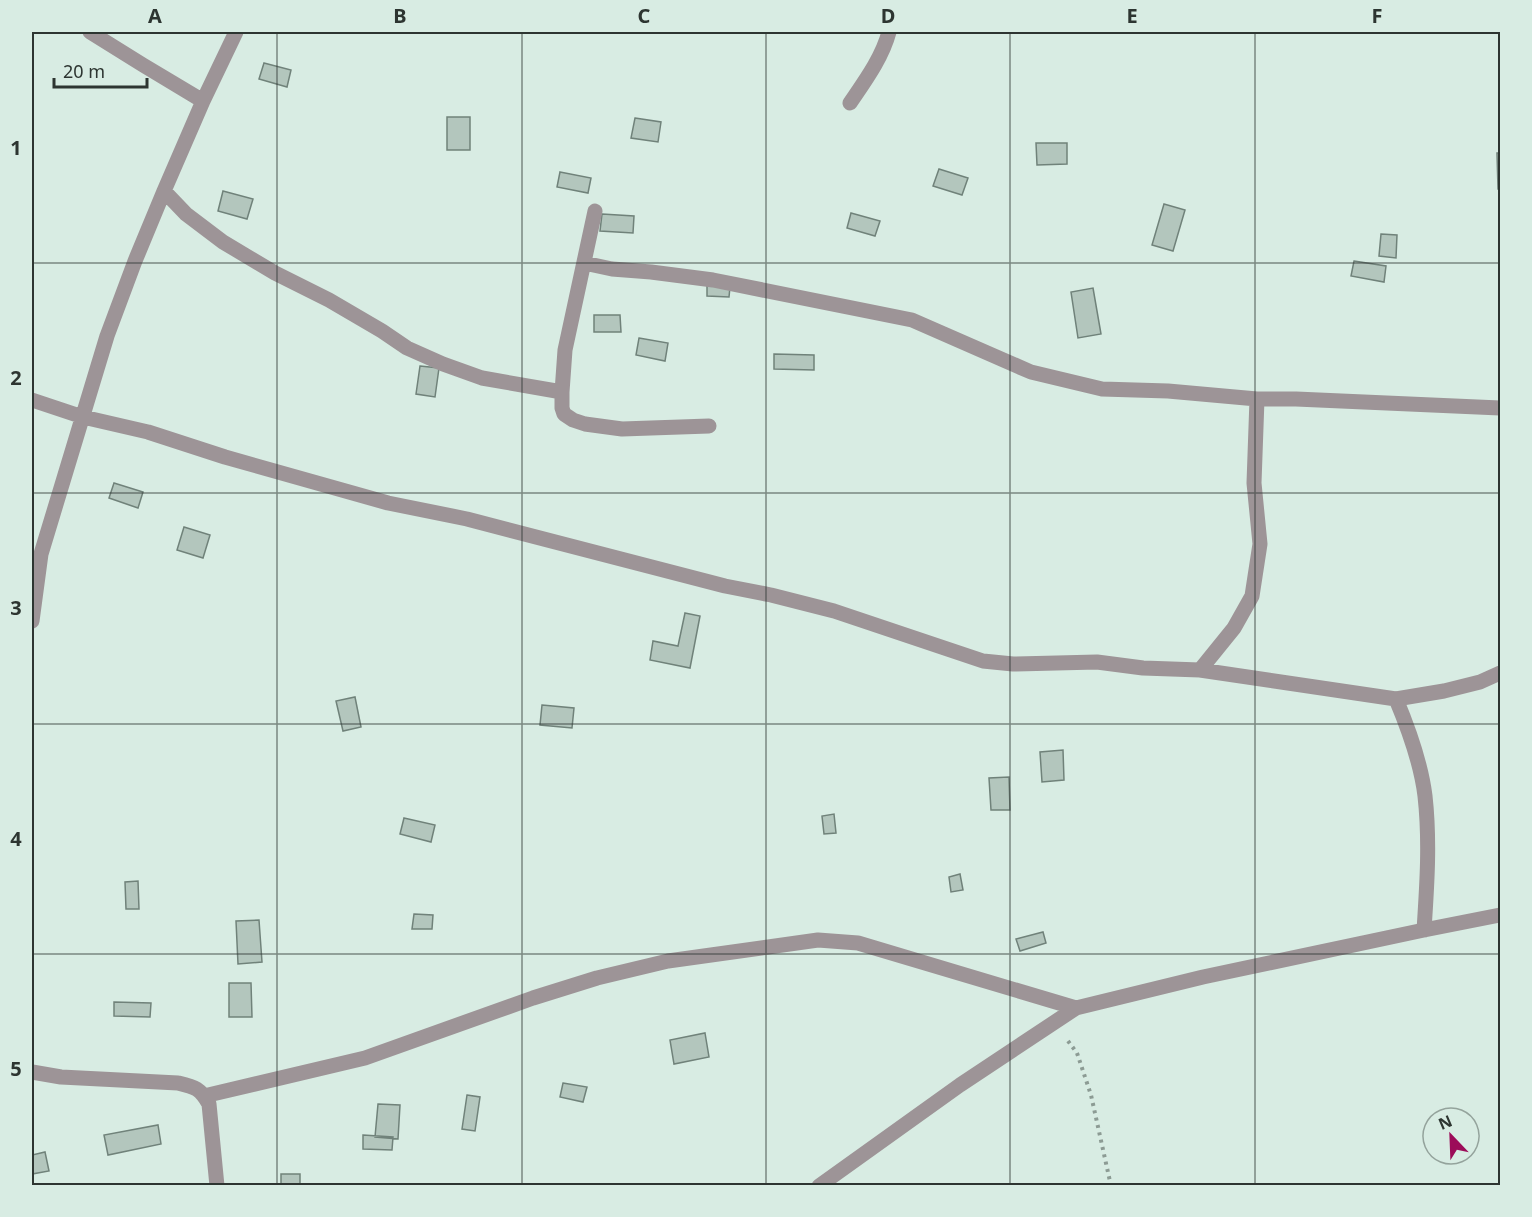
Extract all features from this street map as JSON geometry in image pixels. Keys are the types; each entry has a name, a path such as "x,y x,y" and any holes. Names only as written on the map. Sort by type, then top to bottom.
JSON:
{"street":[{"path":"90,32 203,101"},
{"path":"32,621 41,554 108,336 135,261 164,191 236,32"},
{"path":"850,103 873,69 889,32"},
{"path":"164,191 186,214 223,242 274,273 347,310 407,348 442,364 482,378 562,392"},
{"path":"595,211 565,350 562,392 564,414 585,424 622,429 709,426"},
{"path":"584,263 612,269 713,280 912,320 1031,372 1102,389 1168,391 1257,399 1500,408"},
{"path":"1200,670 1234,627 1252,596 1260,544 1254,483 1257,399"},
{"path":"32,400 83,417 148,432 225,457 388,503 467,519 725,586 834,611 983,661 1013,664 1097,662 1143,668 1200,670 1396,699 1453,689 1480,682 1500,673"},
{"path":"1396,699 1407,725 1425,795 1429,860 1424,930"},
{"path":"819,1185 960,1085 1076,1008 1203,977 1500,915"},
{"path":"204,1096 365,1058 533,998 597,978 668,961 818,940 858,943 1076,1008"},
{"path":"32,1072 61,1077 178,1083 194,1087 209,1104 217,1185"}],"path":[{"path":"1053,1022 1077,1053 1091,1095 1111,1185"}],"building":[{"path":"264,63 291,70 287,87 259,79"},
{"path":"447,117 470,117 470,150 447,150"},
{"path":"635,118 661,122 658,142 631,138"},
{"path":"1036,143 1067,143 1067,164 1037,165"},
{"path":"1497,153 1500,153 1500,189 1498,189"},
{"path":"939,169 968,178 962,195 933,186"},
{"path":"560,172 591,178 588,193 557,187"},
{"path":"223,191 253,199 247,219 218,211"},
{"path":"1164,204 1185,210 1173,251 1152,245"},
{"path":"851,213 880,221 875,236 847,228"},
{"path":"602,214 634,216 633,233 600,231"},
{"path":"1381,234 1397,235 1396,258 1379,256"},
{"path":"1354,261 1386,266 1384,282 1351,276"},
{"path":"707,285 730,287 729,297 707,296"},
{"path":"1093,288 1101,334 1078,338 1071,292"},
{"path":"594,315 620,315 621,332 594,332"},
{"path":"639,338 668,343 665,361 636,355"},
{"path":"774,354 814,355 814,370 774,369"},
{"path":"420,366 439,368 435,397 416,394"},
{"path":"114,483 143,492 138,508 109,498"},
{"path":"184,527 210,535 203,558 177,550"},
{"path":"685,613 700,616 690,668 650,660 653,641 678,646"},
{"path":"355,697 361,727 343,731 336,701"},
{"path":"542,705 574,708 572,728 540,725"},
{"path":"1063,750 1064,780 1042,782 1040,752"},
{"path":"1009,777 1010,810 991,810 989,778"},
{"path":"834,814 836,833 824,834 822,816"},
{"path":"404,818 435,825 431,842 400,834"},
{"path":"960,874 963,890 951,892 949,877"},
{"path":"138,881 139,909 126,909 125,882"},
{"path":"414,914 433,915 432,929 412,929"},
{"path":"259,920 262,962 238,964 236,921"},
{"path":"1043,932 1046,943 1020,951 1016,939"},
{"path":"229,983 251,983 252,1017 229,1017"},
{"path":"114,1002 151,1003 150,1017 114,1016"},
{"path":"705,1033 709,1057 674,1064 670,1040"},
{"path":"563,1083 587,1087 583,1102 560,1097"},
{"path":"467,1095 480,1097 475,1131 462,1129"},
{"path":"378,1104 400,1105 398,1139 375,1137"},
{"path":"158,1125 161,1144 108,1155 104,1135"},
{"path":"363,1135 393,1137 392,1150 363,1149"},
{"path":"45,1152 49,1171 32,1174 32,1155"},
{"path":"281,1174 300,1174 300,1186 281,1186"}]}
